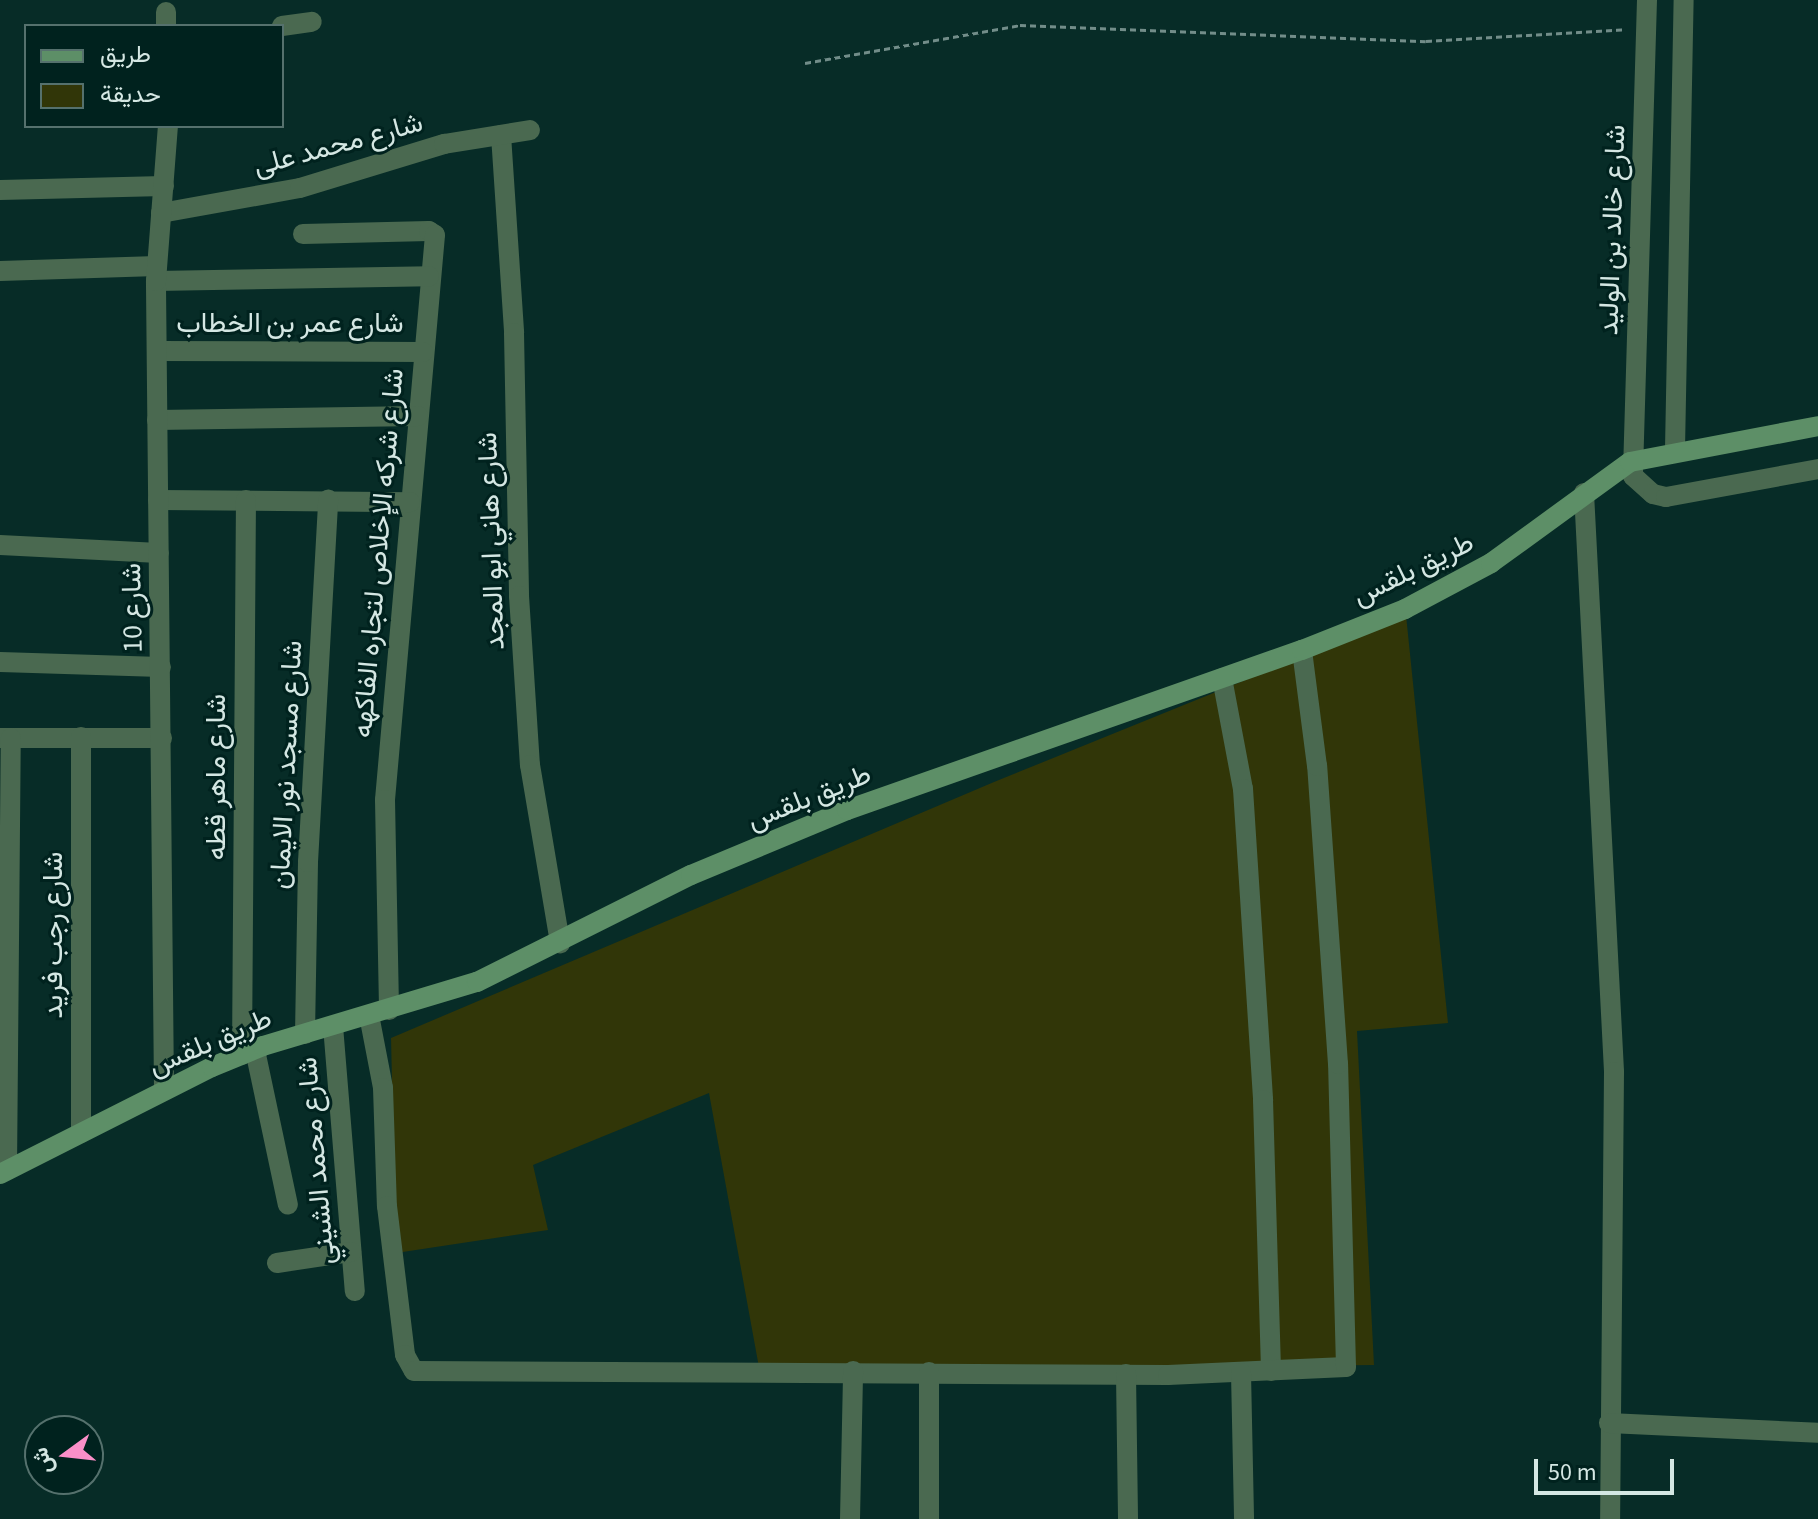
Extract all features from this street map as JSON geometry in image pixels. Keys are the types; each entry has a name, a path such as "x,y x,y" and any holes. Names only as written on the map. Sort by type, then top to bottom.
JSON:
{"main road":[{"name":"طريق بلقس","path":"4,1172 164,1090 248,1052 477,982 691,875 847,810 1302,650 1459,583 1630,462 1675,449 1818,426"}],"street":[{"name":"شارع خالد بن الوليد","path":"1630,462 1647,0"},
{"path":"1675,449 1684,0"},
{"path":"284,26 312,22"},
{"name":"شارع 10","path":"164,1090 156,274 168,128"},
{"name":"شارع محمد على","path":"161,213 300,188 444,144 530,130"},
{"name":"شارع هاني ابو المجد","path":"501,135 514,333 527,722 533,793 560,943"},
{"path":"0,190 164,186"},
{"name":"شارع شركه الإخلاص لتجاره الفاكهه","path":"303,234 433,232 385,800 379,1012 387,1206 405,1355 414,1371 853,1371"},
{"path":"0,271 429,276"},
{"name":"شارع عمر بن الخطاب","path":"157,351 423,352"},
{"path":"157,420 418,416"},
{"path":"1630,462 1641,487 1666,497 1818,469"},
{"path":"1584,493 1613,1057 1610,1519"},
{"path":"158,500 410,502"},
{"name":"شارع ماهر قطه","path":"246,500 248,1052 288,1205"},
{"name":"شارع مسجد نور الايمان","path":"305,1034 308,862 328,500"},
{"path":"0,545 159,553"},
{"path":"850,1519 853,1371 1241,1373 1343,1368 1348,1360 1338,1064 1317,766 1302,650"},
{"path":"0,662 161,667"},
{"path":"1222,678 1243,789 1263,1100 1271,1371"},
{"name":"شارع رجب فريد","path":"81,737 81,1133"},
{"path":"4,1172 6,738 162,738"},
{"name":"شارع محمد الشيني","path":"333,1026 355,1291"},
{"path":"277,1263 351,1252"},
{"path":"929,1372 929,1519"},
{"path":"1241,1373 1244,1519"},
{"path":"1126,1374 1128,1519"},
{"path":"1609,1423 1818,1433"}],"path":[{"path":"805,63 1020,25 1426,41 1647,27"}],"green space":[{"path":"1406,615 1448,1023 1357,1031 1374,1365 760,1373 709,1093 533,1165 548,1230 396,1253 391,1038 994,782"}]}
